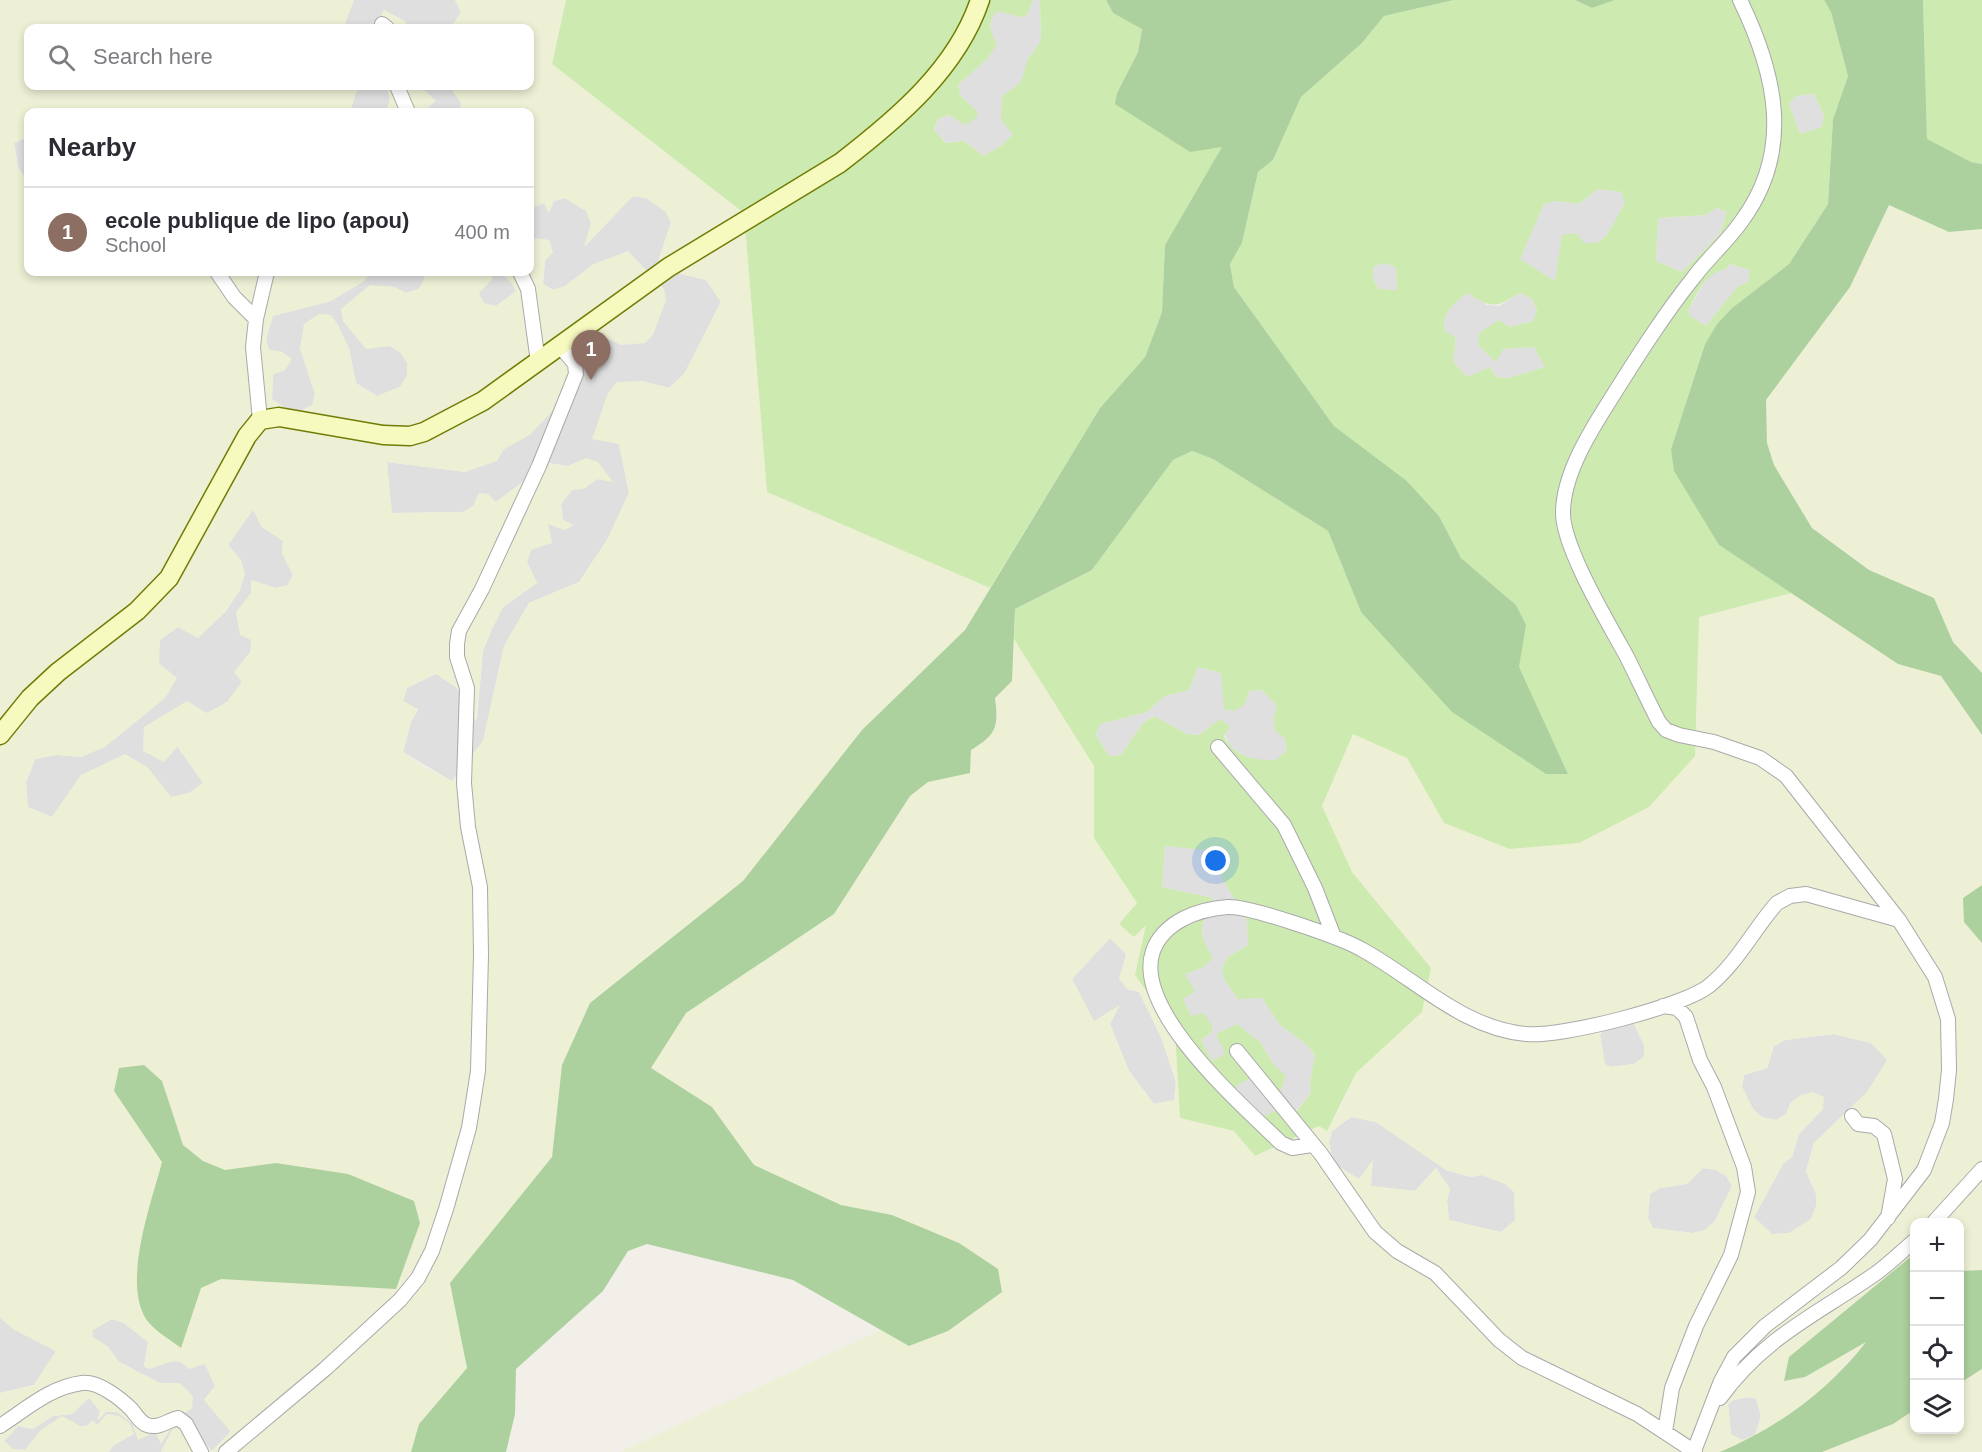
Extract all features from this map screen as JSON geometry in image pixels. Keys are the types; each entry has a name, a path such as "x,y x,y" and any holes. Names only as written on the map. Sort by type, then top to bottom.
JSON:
{"street":[{"path":"0,735 30,698 58,672 137,611 169,578 247,436 260,420 279,417 383,435 410,436 454,418 538,362 669,267 840,163 878,134 942,69 973,21 980,0"},
{"path":"1237,1051 1312,1145 1375,1232 1397,1251 1435,1273 1499,1340 1522,1358 1637,1414 1694,1451 1727,1367 1744,1345 1841,1268 1888,1220 1924,1170 1942,1123 1949,1070 1948,1019 1935,977 1899,920 1812,808 1777,769 1742,750 1666,730 1659,722 1584,577 1566,530 1563,514 1571,477 1592,428 1694,277 1743,220 1766,174 1775,137 1774,104 1755,33 1740,0"},
{"path":"399,90 406,108"},
{"path":"220,276 234,297 256,319"},
{"path":"260,420 252,360 256,319 266,276"},
{"path":"522,276 528,289 538,362"},
{"path":"226,1452 325,1369 400,1300 418,1278 432,1251 446,1209 469,1128 478,1071 481,955 480,887 468,827 464,783 467,688 457,657 457,644 459,631 482,589 539,466 576,374 575,364 560,346"},
{"path":"1218,747 1284,825 1316,888 1334,937"},
{"path":"1312,1145 1292,1148 1281,1143 1208,1071 1161,1009 1152,985 1149,962 1155,946 1180,920 1214,909 1231,907 1334,937 1361,948 1447,1006 1490,1026 1526,1035 1560,1034 1689,998 1711,985 1771,910 1790,896 1806,894 1899,920"},
{"path":"1660,1006 1677,1008 1686,1017 1700,1060 1714,1086 1737,1146 1744,1167 1748,1192 1731,1255 1696,1326 1672,1388 1665,1432"},
{"path":"1852,1116 1858,1124 1874,1126 1884,1134 1895,1179 1888,1220"},
{"path":"1938,1218 1982,1169"},
{"path":"1708,1414 1738,1374 1784,1332 1876,1274 1910,1244"},
{"path":"0,1426 31,1404 67,1387 84,1383 97,1385 131,1409 148,1426 160,1426 178,1418 186,1424 201,1452"}],"shaded area":[{"path":"354,0 455,0 461,12 454,24 407,24 384,10 377,24 345,24"},
{"path":"1033,0 1040,0 1041,41 1028,59 1013,134 1002,145 984,156 964,141 947,143 934,131 938,119 950,115 965,125 978,112 961,96 958,85 986,60 992,15 996,10 1027,15"},
{"path":"357,90 387,90 391,100 387,108 351,108"},
{"path":"423,90 453,90 461,103 460,108 427,108 435,101"},
{"path":"1814,94 1824,116 1822,127 1800,134 1789,104 1796,96"},
{"path":"24,139 24,176 18,167 14,143"},
{"path":"1598,189 1621,192 1626,203 1607,235 1597,243 1584,243 1555,281 1519,259 1544,204 1556,201 1579,204"},
{"path":"633,196 646,198 666,212 671,223 659,258 706,280 721,302 684,374 669,388 642,381 619,444 629,493 607,540 579,582 529,603 504,646 483,741 452,781 403,752 411,722 418,710 403,701 407,688 436,673 457,688 477,720 483,651 492,629 503,607 537,583 527,562 531,550 549,533 548,523 573,525 563,520 561,504 572,490 585,488 597,479 612,481 568,466 548,463 496,502 473,506 463,512 391,513 387,462 465,472 530,434 580,381 588,336 600,335 622,345 594,264 565,286 553,290 543,284 545,260 537,238 534,240 534,207 544,203 549,212 554,201 566,198 586,211 591,223 585,246"},
{"path":"1715,208 1727,212 1720,234 1682,272 1656,261 1658,218 1706,215"},
{"path":"1385,263 1396,267 1397,291 1379,289 1373,279 1373,267"},
{"path":"1728,264 1750,270 1748,282 1737,288 1706,326 1689,316 1688,311 1706,279 1714,271 1726,269"},
{"path":"368,276 424,276 419,289 406,293 394,287 390,346 401,353 407,363 407,376 400,387 377,396 356,383 349,348 300,348 315,394 312,406 300,411 288,410 272,399 273,374 285,370 282,352 269,350 266,339 273,316 331,301 364,281"},
{"path":"491,276 505,276 514,286 516,292 496,306 484,304 478,293 492,278"},
{"path":"1468,292 1487,305 1499,306 1520,293 1532,299 1537,310 1533,321 1509,327 1503,349 1534,347 1546,367 1508,378 1496,377 1490,367 1467,378 1453,361 1456,338 1445,332 1443,319 1449,308"},
{"path":"253,509 262,527 283,541 282,553 293,575 288,585 276,588 251,581 251,652 234,672 242,682 227,702 207,714 177,746 203,783 189,793 171,797 147,767 81,775 52,817 28,807 26,783 35,759 57,755 81,757 159,663 159,640 178,627 198,638 226,611 240,590 241,560 228,545"},
{"path":"1198,667 1221,673 1245,704 1249,691 1262,690 1278,706 1273,718 1285,738 1286,751 1277,760 1252,760 1230,748 1220,720 1199,735 1187,734 1153,716 1143,723 1122,755 1109,757 1096,735 1100,724 1147,712 1165,696 1189,690"},
{"path":"1165,846 1206,849 1247,921 1249,945 1228,957 1262,998 1279,1024 1308,1046 1315,1057 1310,1081 1311,1093 1295,1112 1263,1117 1237,1091 1236,1085 1273,1064 1261,1043 1212,1062 1201,1040 1212,1032 1191,1016 1183,999 1185,974 1204,967 1202,925 1213,898 1162,887"},
{"path":"1110,938 1126,954 1127,989 1139,992 1161,1037 1176,1082 1174,1100 1154,1104 1129,1071 1110,1024 1119,1006 1094,1022 1072,979"},
{"path":"1628,1023 1634,1024 1644,1045 1644,1057 1634,1064 1610,1067 1605,1064 1600,1035 1604,1029"},
{"path":"1834,1034 1871,1043 1888,1060 1867,1092 1814,1143 1806,1171 1816,1194 1816,1206 1811,1219 1790,1233 1772,1234 1754,1217 1783,1164 1792,1157 1799,1134 1823,1109 1791,1102 1786,1114 1776,1120 1762,1117 1753,1109 1742,1087 1744,1075 1767,1068 1774,1046 1785,1040"},
{"path":"1351,1117 1376,1122 1446,1170 1470,1177 1482,1175 1505,1184 1514,1192 1515,1220 1501,1232 1449,1220 1447,1201 1450,1189 1436,1168 1415,1191 1370,1186 1372,1161 1359,1179 1333,1163 1329,1143 1332,1131"},
{"path":"1703,1168 1716,1170 1726,1176 1732,1186 1715,1221 1705,1230 1693,1233 1653,1228 1648,1218 1650,1194 1660,1188 1687,1184"},
{"path":"0,1317 13,1329 56,1351 34,1385 0,1393"},
{"path":"112,1319 124,1323 148,1342 144,1366 173,1361 205,1364 215,1386 204,1400 231,1431 212,1451 173,1428 161,1452 109,1452 112,1446 97,1425 41,1430 26,1450 13,1449 4,1441 18,1426 33,1429 53,1416 71,1414 89,1397 100,1411 98,1419 106,1412 117,1412 132,1423 155,1432 163,1441 170,1429 182,1419 179,1383 160,1383 119,1362 108,1347 93,1337 92,1330"},
{"path":"1750,1397 1756,1399 1761,1416 1755,1435 1742,1440 1731,1435 1728,1404 1733,1400"}],"green space":[{"path":"0,0 354,0 345,24 24,24 24,90 357,90 351,108 24,108 24,139 14,143 18,167 24,176 24,276 368,276 364,281 331,301 273,316 266,338 269,350 282,352 292,359 285,370 273,374 272,399 288,410 300,411 312,405 315,394 300,348 304,324 319,314 331,315 338,325 349,348 356,384 377,396 400,387 407,375 407,363 401,353 390,346 366,349 343,321 341,309 370,285 394,287 406,293 419,289 424,276 491,276 493,278 479,293 484,303 496,306 516,291 505,276 534,276 534,239 536,238 549,240 553,252 545,261 543,284 553,290 565,286 594,264 628,251 664,289 666,300 653,335 645,343 622,345 600,335 588,337 580,381 530,435 504,449 497,461 465,472 387,462 392,513 463,512 473,506 479,493 488,494 496,502 548,463 568,466 586,458 598,462 613,482 597,479 585,488 572,490 561,504 563,520 574,525 564,530 548,524 552,543 531,550 527,562 537,583 503,607 492,629 483,651 476,721 457,688 436,674 407,688 403,701 418,709 411,722 403,752 419,764 452,781 483,741 504,646 529,603 579,582 607,540 629,493 619,444 592,439 608,393 617,382 642,381 669,388 684,374 721,302 706,280 663,270 659,258 671,223 666,212 646,198 633,196 584,247 591,223 586,211 565,198 554,201 549,213 544,203 534,207 534,108 460,108 461,103 452,90 534,90 534,24 454,24 461,12 455,0 566,0 552,64 744,213 767,492 990,588 965,630 862,730 743,881 590,1003 562,1065 552,1157 451,1283 467,1368 419,1424 411,1452 161,1452 173,1428 186,1420 212,1451 231,1432 204,1400 215,1386 205,1364 189,1369 179,1361 173,1361 150,1369 144,1367 148,1342 124,1323 112,1319 92,1331 93,1337 108,1347 119,1362 160,1383 180,1383 193,1396 192,1408 182,1415 182,1419 170,1429 161,1444 155,1432 138,1440 132,1423 117,1412 106,1412 97,1421 100,1411 89,1398 72,1414 53,1416 33,1429 18,1426 4,1441 13,1449 25,1450 41,1430 62,1416 84,1428 93,1420 97,1425 107,1414 119,1416 129,1423 134,1434 113,1446 109,1452 0,1452 0,1393 34,1385 56,1351 13,1329 0,1317","holes":["253,510 262,527 283,541 282,553 293,575 288,585 276,588 251,580 251,593 236,612 240,635 251,640 250,652 234,672 242,682 227,702 207,713 187,701 144,727 143,751 164,762 178,746 203,783 189,793 171,797 147,767 125,754 81,775 52,817 28,807 26,783 35,759 57,755 81,757 105,747 165,698 177,678 159,663 160,640 178,627 198,638 226,611 240,590 245,574 241,560 228,545"]},
{"path":"566,0 1033,0 1027,15 1021,17 997,11 992,19 991,32 997,45 986,60 958,85 961,96 978,112 976,118 965,125 949,115 938,119 934,130 946,143 964,141 984,156 1002,145 1013,134 1001,120 1002,96 1021,82 1028,59 1041,41 1040,0 1106,0 1113,13 1142,28 1138,52 1117,93 1223,146 1165,245 1162,312 1145,357 1100,408 990,588 767,492 744,213 552,64"},
{"path":"1106,0 1454,0 1384,16 1362,43 1301,97 1273,160 1258,172 1242,243 1230,264 1234,287 1334,426 1407,481 1439,516 1461,558 1516,605 1526,625 1519,667 1568,774 1546,774 1452,712 1361,612 1328,531 1213,459 1192,451 1173,460 1092,570 1015,609 1012,681 995,698 996,723 991,735 971,750 970,773 928,782 910,796 834,914 686,1013 651,1068 712,1107 754,1165 841,1205 892,1215 959,1243 998,1269 1002,1292 948,1331 909,1346 793,1280 647,1244 628,1251 603,1291 516,1369 515,1414 506,1452 411,1452 419,1424 467,1368 450,1283 552,1157 562,1065 590,1003 743,881 862,730 965,630 1100,408 1145,357 1162,312 1165,245 1222,147 1190,152 1115,104 1117,93 1138,52 1142,29 1113,13"},
{"path":"1454,0 1575,0 1592,8 1615,0 1824,0 1831,12 1848,76 1833,119 1828,204 1789,264 1732,308 1717,324 1705,344 1671,449 1719,545 1792,593 1699,617 1695,756 1649,807 1579,843 1510,849 1444,823 1407,758 1353,734 1322,806 1352,872 1431,968 1422,1012 1356,1073 1327,1131 1319,1126 1255,1156 1234,1131 1180,1118 1175,1031 1135,975 1146,925 1134,937 1119,924 1137,903 1094,838 1094,766 1014,639 1015,609 1092,570 1173,460 1192,451 1213,459 1328,531 1361,612 1568,774 1518,667 1525,625 1516,605 1461,558 1439,516 1407,481 1334,426 1234,287 1230,264 1242,243 1258,172 1273,160 1301,97 1362,43 1384,16","holes":["1814,94 1824,116 1822,127 1800,134 1789,104 1796,96","1598,189 1621,192 1625,203 1607,235 1597,243 1584,243 1576,233 1562,235 1555,281 1520,259 1544,204 1556,201 1579,204","1716,208 1727,212 1720,234 1682,272 1656,261 1658,218 1706,215","1385,263 1396,267 1397,290 1379,289 1373,279 1373,267","1729,264 1750,270 1748,282 1737,287 1706,326 1690,316 1688,311 1702,285 1718,271 1726,269","1467,293 1494,305 1505,302 1520,293 1532,299 1537,310 1533,321 1509,327 1499,320 1479,333 1478,345 1496,362 1503,349 1534,347 1545,367 1508,378 1496,377 1490,367 1467,377 1453,361 1456,338 1445,331 1444,324 1449,309","1198,667 1221,673 1224,709 1235,711 1245,704 1249,691 1262,690 1277,706 1273,718 1275,731 1285,738 1286,751 1276,760 1253,758 1239,753 1228,743 1224,736 1230,726 1220,719 1199,735 1187,734 1154,716 1143,723 1121,755 1109,756 1096,735 1100,724 1147,712 1165,696 1189,690","1165,846 1206,850 1247,921 1248,945 1228,957 1222,968 1224,979 1238,999 1262,998 1279,1024 1308,1046 1315,1056 1310,1081 1311,1093 1296,1112 1287,1104 1263,1117 1237,1091 1237,1085 1257,1075 1278,1097 1286,1076 1273,1064 1261,1043 1237,1024 1216,1034 1225,1054 1212,1061 1201,1040 1212,1032 1212,1026 1204,1013 1191,1016 1183,999 1195,991 1185,974 1204,967 1213,958 1202,934 1203,923 1213,898 1162,887"]},
{"path":"1575,0 1615,0 1592,8"},
{"path":"1824,0 1923,0 1927,139 1971,162 1982,164 1982,229 1949,232 1889,205 1850,287 1766,400 1767,443 1774,465 1812,528 1869,570 1934,598 1953,642 1982,673 1982,735 1941,676 1898,664 1719,545 1674,471 1671,449 1705,344 1717,324 1732,308 1789,264 1828,204 1833,119 1848,76 1831,12"},
{"path":"1923,0 1982,0 1982,164 1971,162 1927,140"},
{"path":"384,10 407,24 377,24"},
{"path":"387,90 424,90 436,101 427,108 387,108 390,100"},
{"path":"1889,205 1949,232 1982,229 1982,673 1953,642 1934,598 1869,570 1812,528 1774,465 1767,443 1766,400 1850,287"},
{"path":"1792,593 1898,664 1941,676 1982,735 1982,1270 1964,1271 1964,1218 1910,1218 1910,1257 1789,1357 1784,1381 1805,1377 1868,1340 1821,1391 1764,1433 1720,1452 620,1452 881,1330 909,1346 948,1331 1002,1292 892,1215 841,1205 753,1165 712,1107 650,1068 686,1013 834,914 910,796 928,782 970,773 971,750 998,720 995,698 1012,681 1014,639 1094,766 1094,838 1137,903 1119,923 1147,924 1175,1031 1180,1118 1234,1131 1255,1156 1335,1119 1356,1073 1422,1012 1430,968 1352,872 1322,806 1353,734 1407,757 1444,823 1695,756 1699,617","holes":["1110,938 1126,954 1119,979 1127,989 1139,992 1161,1037 1176,1082 1174,1100 1154,1104 1129,1071 1110,1024 1120,1005 1094,1021 1072,979","1628,1023 1634,1024 1644,1045 1644,1057 1634,1064 1610,1067 1605,1064 1600,1035 1604,1029","1833,1034 1871,1043 1887,1060 1867,1092 1814,1143 1806,1171 1816,1194 1816,1206 1811,1219 1789,1233 1772,1234 1754,1217 1783,1164 1792,1157 1799,1134 1823,1109 1824,1097 1813,1092 1801,1095 1791,1102 1786,1114 1776,1120 1762,1117 1753,1109 1742,1087 1744,1075 1767,1068 1774,1046 1785,1040","1351,1117 1376,1122 1446,1170 1470,1177 1482,1175 1505,1184 1514,1192 1515,1220 1501,1232 1449,1220 1447,1201 1450,1189 1436,1168 1415,1191 1371,1186 1373,1160 1359,1179 1333,1163 1329,1143 1332,1131","1703,1168 1716,1170 1726,1176 1732,1186 1715,1221 1705,1230 1693,1233 1653,1228 1648,1218 1650,1194 1660,1188 1687,1184","1750,1397 1756,1399 1761,1416 1755,1435 1742,1440 1731,1434 1728,1404 1733,1400"]},
{"path":"1982,885 1982,943 1964,922 1963,898"},
{"path":"144,1065 162,1081 183,1145 203,1161 225,1170 276,1163 348,1174 414,1201 420,1223 396,1289 221,1279 201,1288 181,1348 153,1327 146,1319 139,1303 138,1263 146,1219 162,1162 114,1091 119,1068"},
{"path":"1910,1257 1910,1413 1893,1424 1822,1452 1720,1452 1762,1432 1800,1406 1835,1376 1866,1342 1805,1377 1784,1381 1789,1357"},
{"path":"1982,1270 1982,1369 1964,1380 1964,1272"},
{"path":"1982,1369 1982,1452 1822,1452 1893,1424 1910,1413 1910,1434 1964,1434 1964,1380"}],"place":[{"name":"ecole publique de lipo (apou)","path":"591,380"}]}
